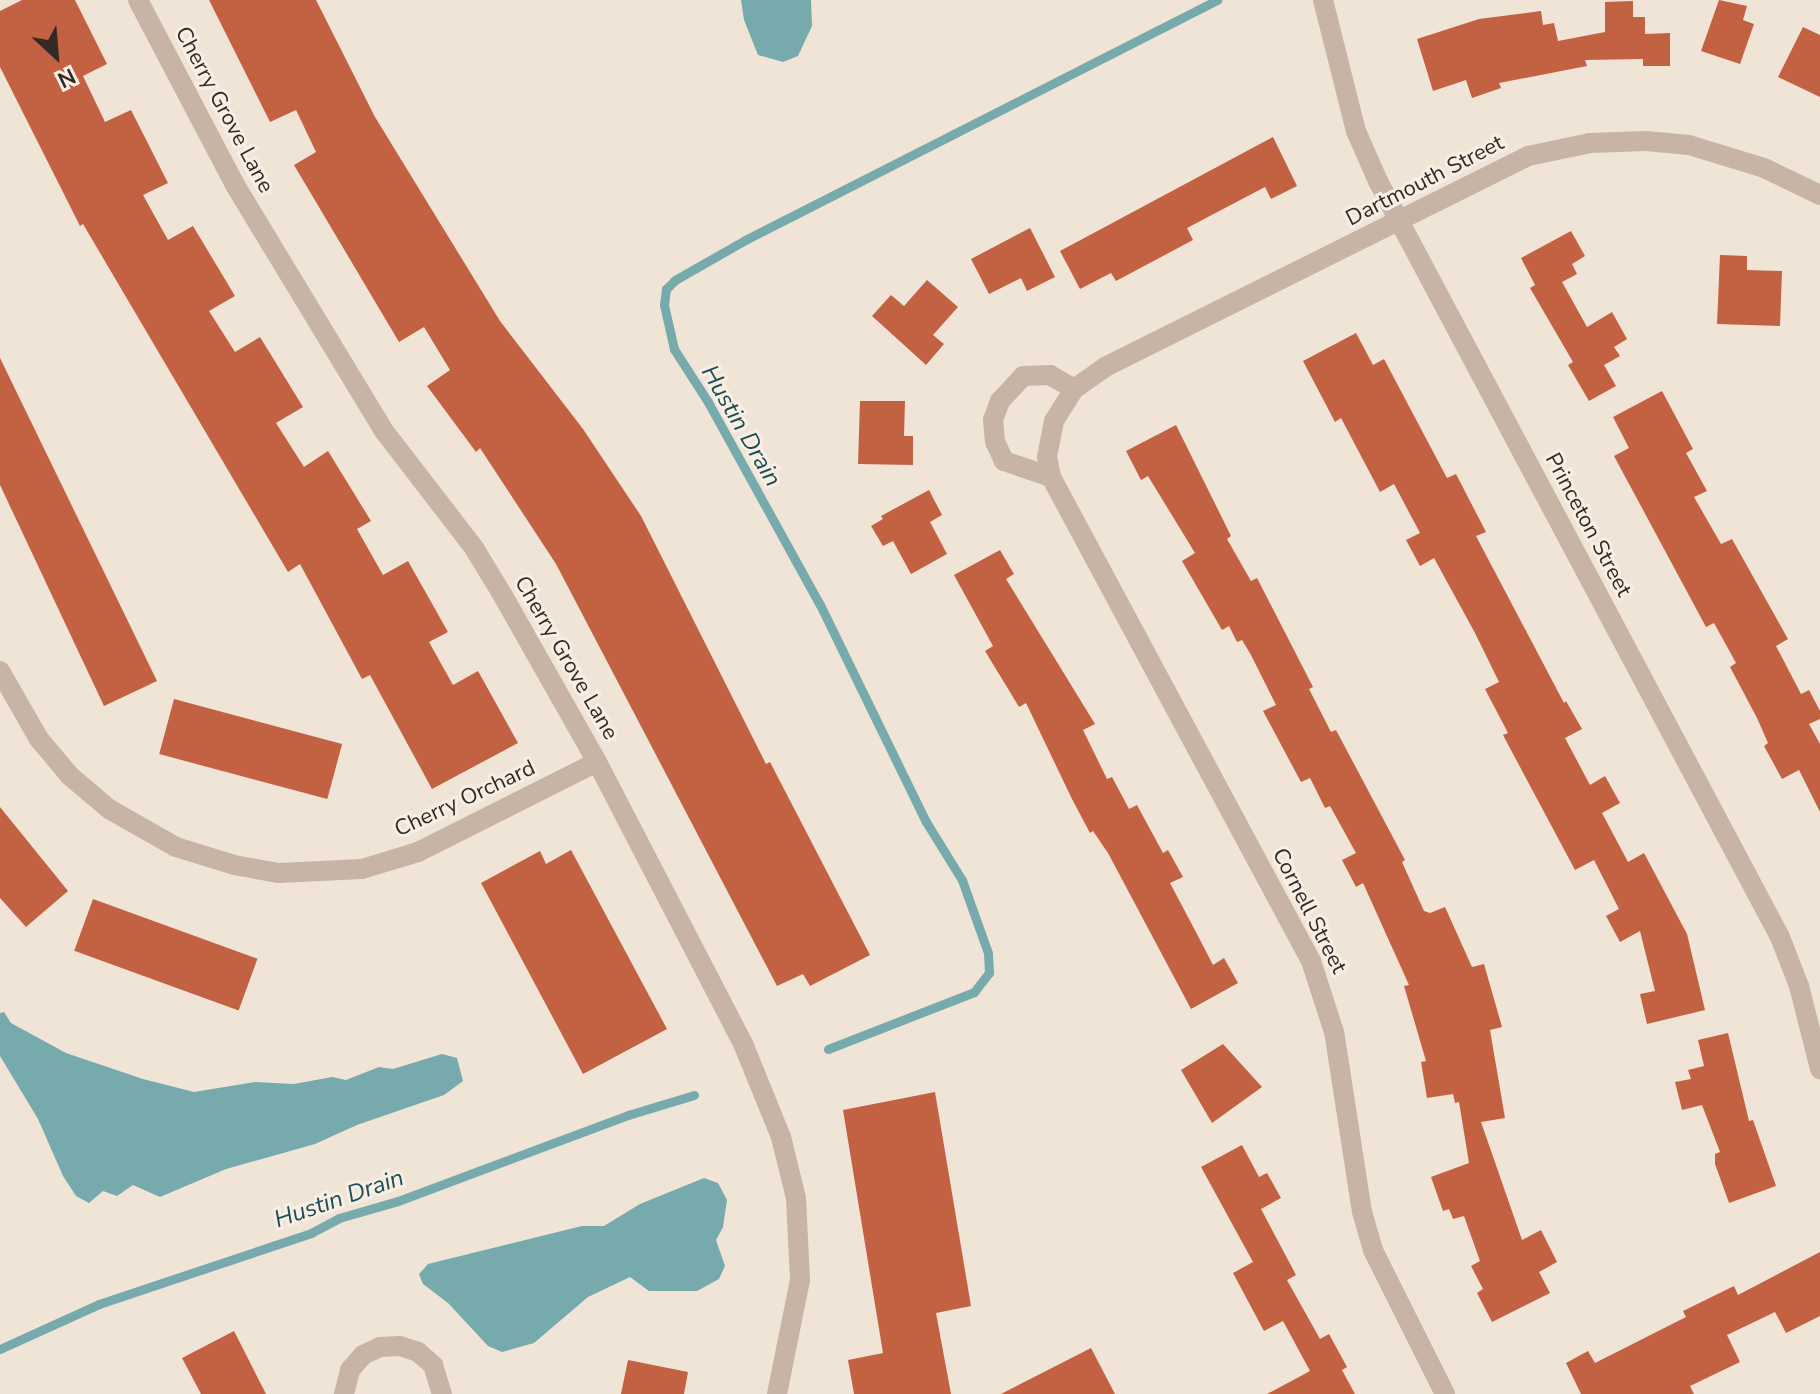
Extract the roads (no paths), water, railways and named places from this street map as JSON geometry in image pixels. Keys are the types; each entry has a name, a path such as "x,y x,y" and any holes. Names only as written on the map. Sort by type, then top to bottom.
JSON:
{"street":[{"name":"Cherry Grove Lane","path":"138,0 235,185 384,431 474,548 597,762 744,1046 781,1137 796,1198 800,1280 777,1394"},
{"name":"Princeton Street","path":"1323,0 1356,131 1398,221 1780,937 1799,986 1820,1069"},
{"name":"Dartmouth Street","path":"1054,421 1074,389 1105,367 1528,156 1590,143 1646,141 1689,145 1764,168 1820,195"},
{"path":"1051,477 1004,461 995,442 993,420 1000,401 1023,376 1050,375 1074,389"},
{"name":"Cornell Street","path":"1054,421 1047,457 1051,477 1311,961 1334,1032 1362,1212 1373,1250 1445,1394"},
{"name":"Cherry Orchard","path":"0,671 39,739 70,776 109,809 176,847 234,865 279,873 362,869 418,852 597,762"},
{"path":"344,1394 350,1370 363,1355 380,1347 400,1346 418,1352 433,1365 442,1394"}],"water":[{"path":"741,0 811,0 812,26 798,56 783,62 758,55 744,20"},
{"path":"4,1012 11,1023 66,1053 143,1079 194,1092 255,1082 294,1084 332,1077 346,1080 379,1067 393,1069 442,1054 457,1058 463,1081 444,1095 357,1125 315,1144 226,1169 160,1197 133,1185 117,1196 103,1191 89,1203 76,1196 63,1176 38,1119 0,1056 0,1013"},
{"path":"704,1178 718,1183 727,1200 723,1227 716,1240 725,1266 719,1279 697,1291 649,1291 630,1277 588,1297 534,1343 502,1352 488,1346 448,1303 423,1284 419,1274 428,1264 582,1226 604,1226 640,1204"}],"waterway":[{"name":"Hustin Drain","path":"828,1049 974,992 989,973 988,953 962,880 926,822 820,605 708,402 674,349 664,305 666,289 675,280 745,240 1217,0"},
{"name":"Hustin Drain","path":"0,1349 99,1304 311,1233 339,1218 398,1201 628,1115 694,1095"}]}
